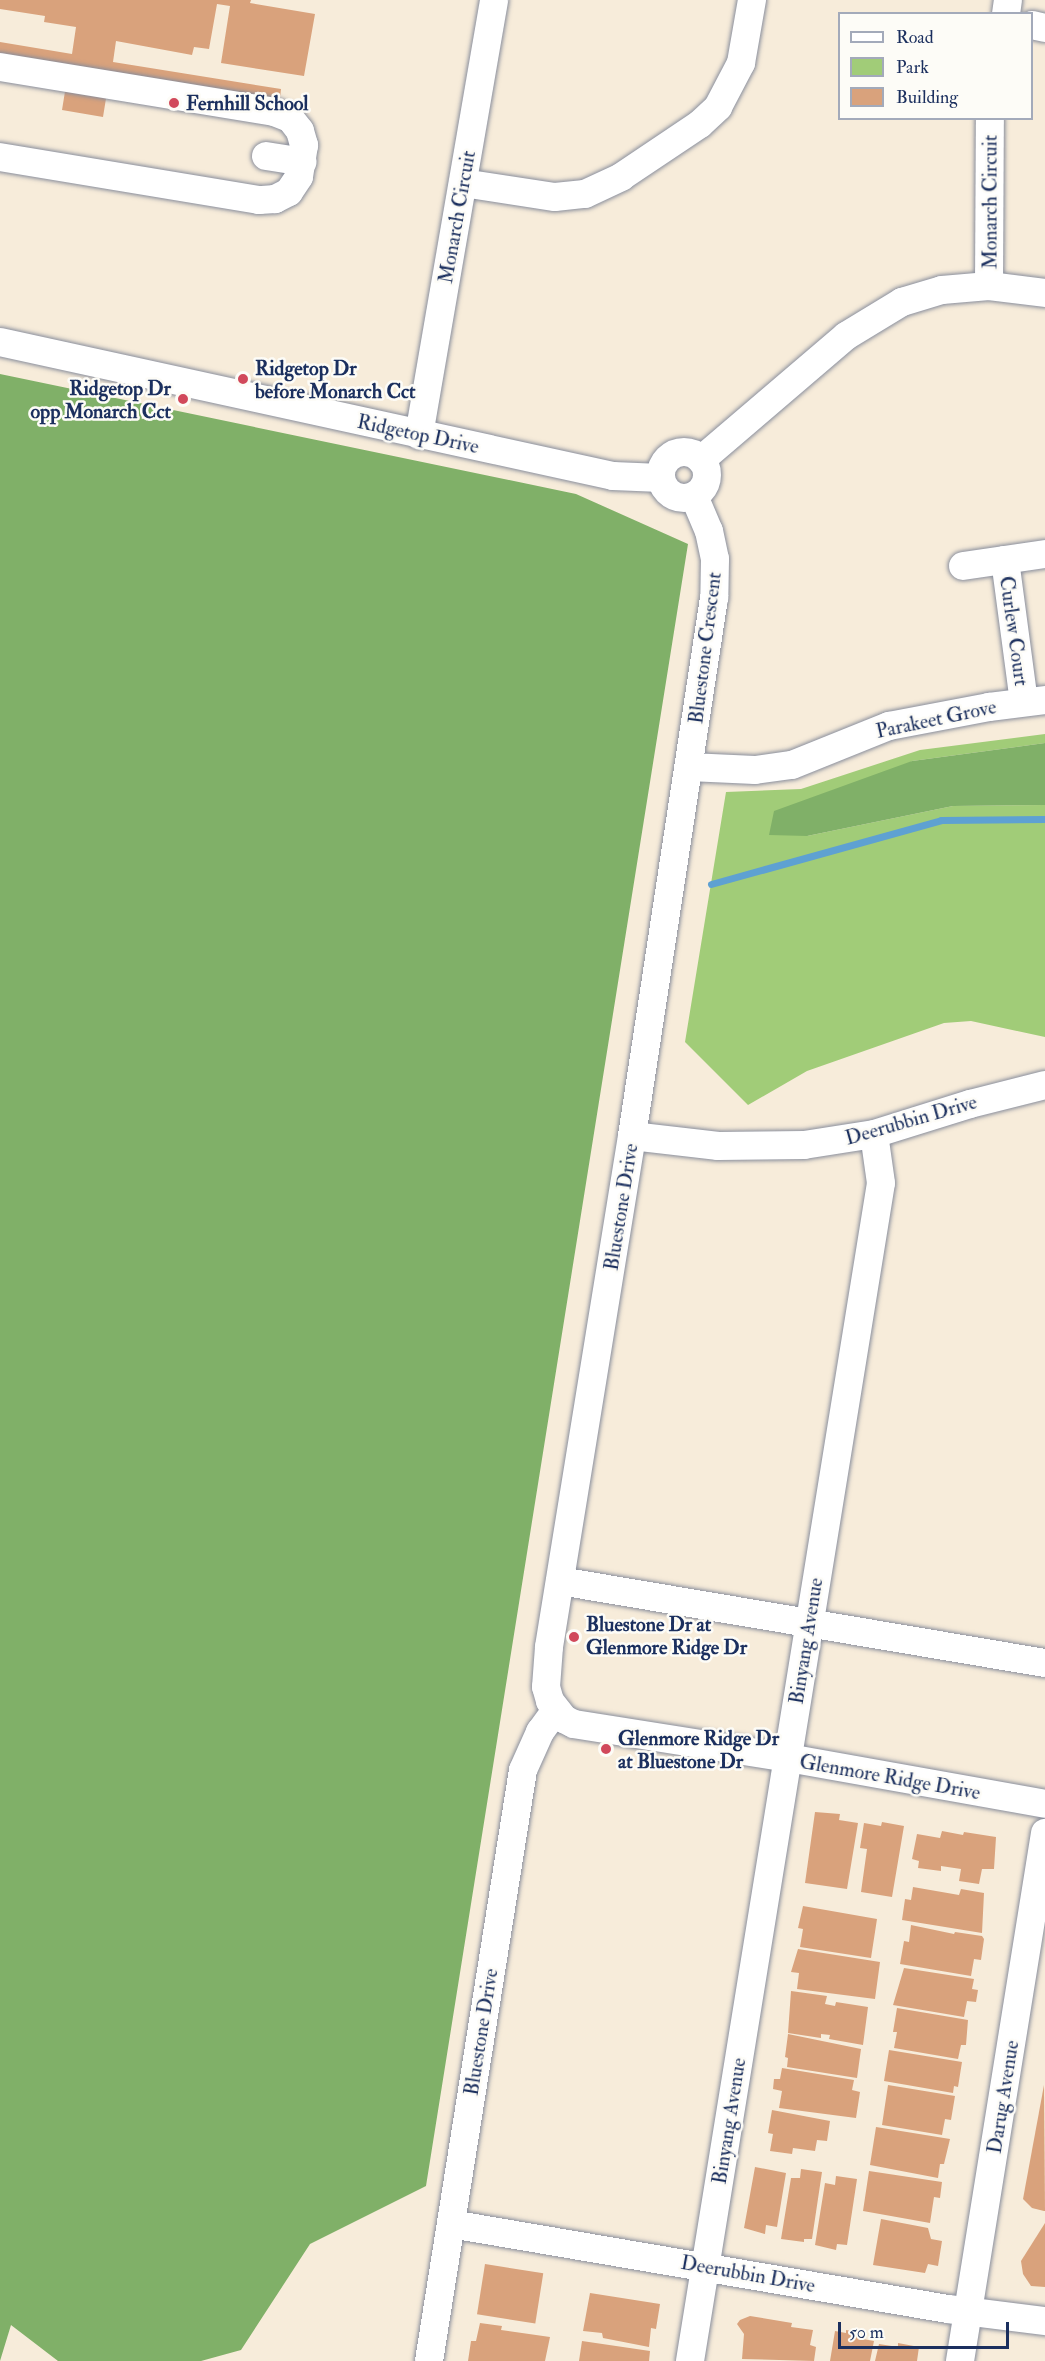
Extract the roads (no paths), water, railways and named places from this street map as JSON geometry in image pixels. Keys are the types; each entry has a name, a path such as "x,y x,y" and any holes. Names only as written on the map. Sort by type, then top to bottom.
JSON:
{"street":[{"name":"Monarch Circuit","path":"419,435 494,0"},
{"path":"463,183 555,197 585,194 621,177 700,124 718,107 741,63 752,0"},
{"path":"0,67 274,112 290,118 300,131 304,145 299,177 289,192 275,199 259,200 0,157"},
{"name":"Monarch Circuit","path":"989,286 990,120"},
{"path":"266,156 303,162"},
{"path":"701,460 846,336 882,312 922,295 989,286 1045,293"},
{"name":"Ridgetop Drive","path":"0,342 613,476 661,478"},
{"path":"688,453 701,460 707,472 704,486 694,496 680,498 673,495 663,484 661,478 664,464 674,454 688,453"},
{"name":"Bluestone Crescent","path":"689,767 714,598 715,559 709,531 694,496"},
{"name":"Curlew Court","path":"963,566 1045,554"},
{"name":"Curlew Court","path":"1005,560 1035,701"},
{"name":"Parakeet Grove","path":"689,767 755,770 792,765 889,726 1035,701"},
{"name":"Bluestone Drive","path":"429,2361 523,1770 540,1732 555,1711 546,1687 549,1647 689,767"},
{"name":"Deerubbin Drive","path":"632,1136 718,1146 804,1145 874,1134 970,1104 1045,1085"},
{"name":"Binyang Avenue","path":"690,2361 881,1183 874,1134"},
{"path":"560,1581 1045,1663"},
{"name":"Glenmore Ridge Drive","path":"555,1711 574,1724 788,1758 1045,1804"},
{"name":"Darug Avenue","path":"960,2361 1045,1833"},
{"name":"Deerubbin Drive","path":"451,2224 969,2312 1045,2321"}],"waterway":[{"path":"711,884 941,820 1045,819"}],"place":[{"name":"Fernhill School","path":"174,103"},
{"name":"Ridgetop Dr before Monarch Cct","path":"243,379"},
{"name":"Ridgetop Dr opp Monarch Cct","path":"183,399"},
{"name":"Bluestone Dr at Glenmore Ridge Dr","path":"574,1637"},
{"name":"Glenmore Ridge Dr at Bluestone Dr","path":"606,1749"}]}
